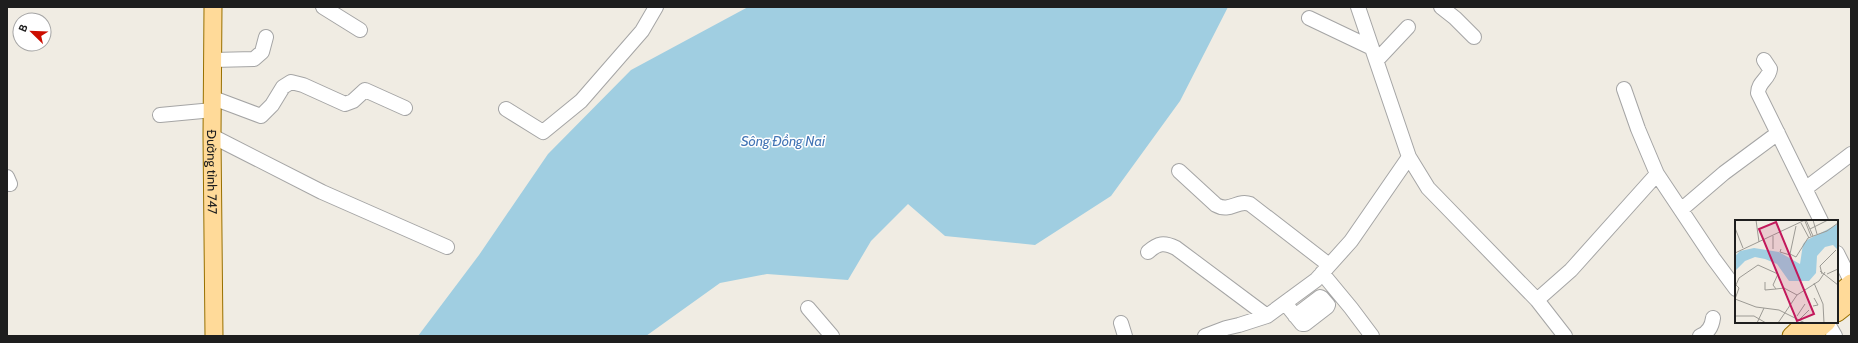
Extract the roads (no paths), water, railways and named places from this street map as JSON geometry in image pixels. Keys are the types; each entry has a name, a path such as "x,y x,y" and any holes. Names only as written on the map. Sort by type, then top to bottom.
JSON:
{"main road":[{"name":"Đường tỉnh 747","path":"214,7 212,136 214,336"},
{"path":"1838,294 1851,282"},
{"path":"1838,312 1851,302"},
{"path":"1791,336 1805,323"},
{"path":"1811,336 1826,323"}],"street":[{"path":"323,7 360,30"},
{"path":"506,109 543,132 581,101 642,31 656,7"},
{"path":"1358,7 1409,157 1428,188 1537,300 1565,336"},
{"path":"1441,7 1455,18 1474,37"},
{"path":"1309,18 1375,54"},
{"path":"1375,54 1408,27"},
{"path":"213,60 254,58 262,52 266,36"},
{"path":"1764,60 1770,69 1770,72 1760,84 1758,93 1821,220"},
{"path":"160,114 213,104 261,116 272,105 283,87 291,82 303,85 345,104 353,101 365,90 405,108"},
{"path":"1624,89 1638,129 1657,174 1682,209 1713,258 1735,288"},
{"path":"1682,209 1724,173 1778,133"},
{"path":"212,136 322,192 447,247"},
{"path":"1805,188 1851,154"},
{"path":"1205,336 1267,316 1316,280 1351,241 1409,157"},
{"path":"1178,171 1216,205 1222,208 1231,208 1244,203 1250,204 1326,269 1351,308 1372,336"},
{"path":"1537,300 1571,270 1657,174"},
{"path":"1148,252 1155,246 1162,243 1176,248 1267,316"},
{"path":"1838,255 1851,282"},
{"path":"1285,303 1295,316"},
{"path":"808,308 832,336"},
{"path":"1700,336 1703,335 1712,325 1713,318"},
{"path":"1828,323 1835,336"}],"water":[{"name":"Sông Đồng Nai","path":"748,7 1228,7 1180,101 1111,196 1035,245 945,236 908,204 871,241 848,280 767,274 720,283 646,336 418,336 479,255 548,154 631,70"}]}
